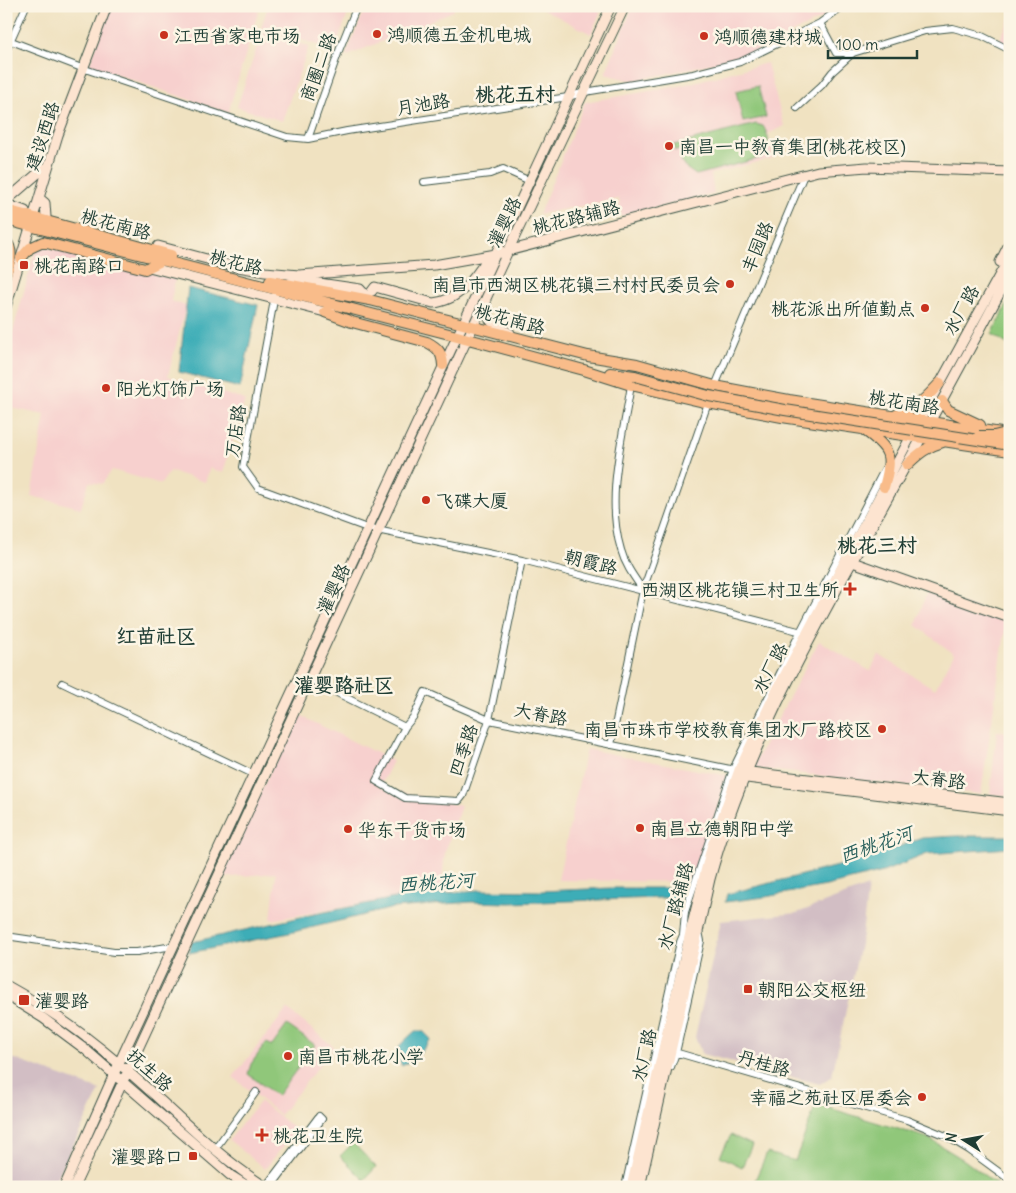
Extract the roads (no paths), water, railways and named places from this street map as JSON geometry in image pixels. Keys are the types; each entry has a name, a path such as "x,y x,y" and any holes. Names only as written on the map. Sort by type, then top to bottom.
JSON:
{"main road":[{"name":"建设西路","path":"6,293 102,6"},
{"name":"建设西路","path":"6,308 54,134 106,6"},
{"name":"灌婴路","path":"74,1187 378,530 468,325 493,255 530,181 610,6"},
{"name":"灌婴路","path":"468,325 486,299 625,6"},
{"name":"桃花路辅路","path":"6,202 31,219 46,217 233,266 265,272 299,275 434,266 493,255 818,171 867,167 1010,172"},
{"path":"6,202 44,168"},
{"path":"39,198 45,203 46,217"},
{"name":"桃花南路","path":"6,210 163,257 276,283 371,295 468,325 588,356 637,364 715,386 789,400 1010,433"},
{"path":"6,220 31,219"},
{"path":"6,241 11,251 6,274"},
{"path":"21,258 30,248 43,242 145,269 163,257 360,289 371,295 375,287 433,303 442,302 459,293 472,282 493,255"},
{"path":"998,278 1000,262 1009,243"},
{"name":"水厂路","path":"851,561 884,487 1010,256"},
{"name":"桃花路","path":"163,257 275,294 347,308 462,337"},
{"path":"149,267 275,294 352,322 427,342 435,346 442,353 443,365"},
{"name":"水厂路","path":"631,1187 685,951 709,858 740,773 775,693 807,633 907,465 1010,274"},
{"path":"486,299 486,314 488,318 500,328 519,338"},
{"path":"325,312 347,308"},
{"name":"灌婴路","path":"64,1187 119,1063 443,365 462,337"},
{"name":"桃花南路","path":"462,337 584,370 634,378 708,403 782,417 1010,451"},
{"path":"588,356 634,378 709,396 784,410 1010,445"},
{"path":"634,378 957,436 994,436 1010,433"},
{"path":"892,416 910,411 922,403 940,383"},
{"path":"942,401 948,410 956,416 997,432"},
{"path":"864,429 877,439 886,450 889,469 884,487"},
{"path":"907,465 920,453 933,445 947,442"},
{"path":"851,561 1004,616"},
{"name":"水厂路","path":"640,1187 673,1052 698,929 740,773"},
{"name":"大脊路","path":"740,773 1010,803"},
{"name":"大脊路","path":"740,773 1010,810"},
{"name":"抚生路","path":"6,985 67,1022 119,1063 240,1170 266,1187"},
{"name":"抚生路","path":"6,995 43,1018 114,1075 230,1175 248,1187"}],"street":[{"path":"6,51 8,40 26,6"},
{"name":"商圈二路","path":"308,138 357,6"},
{"name":"月池路","path":"8,40 81,68 287,137 308,138 568,97 585,92 693,74 740,62 820,23 843,6"},
{"path":"820,23 836,53 853,53 925,31 953,28 982,36 1010,50"},
{"path":"797,108 853,53"},
{"path":"424,182 490,174 503,169 530,181"},
{"name":"丰园路","path":"715,386 804,175"},
{"path":"332,285 335,272"},
{"name":"万店路","path":"275,294 243,466 258,488 367,528"},
{"path":"634,378 621,443 616,482 615,515 621,551 629,569 643,590"},
{"path":"610,745 643,590 708,403"},
{"path":"807,633 889,460"},
{"name":"朝霞路","path":"367,528 522,560 807,633"},
{"name":"四季路","path":"405,727 376,780 405,798 460,801 489,720 522,560"},
{"name":"水厂路辅路","path":"625,1187 654,1050 683,935 683,919 740,773 759,751 851,561"},
{"path":"309,679 405,727"},
{"path":"62,682 253,774"},
{"name":"大脊路","path":"405,727 414,716 426,692 489,720 740,773"},
{"path":"6,936 114,952 137,952 173,946"},
{"name":"丹桂路","path":"673,1052 907,1120 946,1136 970,1150 1010,1180"},
{"path":"215,1149 256,1092"},
{"path":"266,1187 319,1116 322,1119 271,1187"}],"water":[{"path":"188,288 258,305 240,388 179,372"},
{"path":"1010,836 1010,848 927,854 883,872 826,886 725,902 727,894 865,859 922,838"},
{"path":"611,888 688,888 687,897 510,903 471,902 393,908 289,933 189,953 192,942 400,897 479,890 541,891"},
{"path":"415,1031 423,1031 431,1039 418,1056 402,1066 396,1053 401,1044"}],"place":[{"name":"鸿顺德五金机电城","path":"377,34"},
{"name":"江西省家电市场","path":"164,35"},
{"name":"鸿顺德建材城","path":"704,36"},
{"name":"南昌一中教育集团(桃花校区)","path":"669,146"},
{"name":"桃花南路口","path":"24,265"},
{"name":"南昌市西湖区桃花镇三村村民委员会","path":"730,284"},
{"name":"桃花派出所值勤点","path":"925,308"},
{"name":"阳光灯饰广场","path":"106,388"},
{"name":"飞碟大厦","path":"426,500"},
{"name":"西湖区桃花镇三村卫生所","path":"850,589"},
{"name":"南昌市珠市学校教育集团水厂路校区","path":"882,729"},
{"name":"南昌立德朝阳中学","path":"640,828"},
{"name":"华东干货市场","path":"348,829"},
{"name":"朝阳公交枢纽","path":"748,989"},
{"name":"灌婴路","path":"24,1000"},
{"name":"南昌市桃花小学","path":"288,1056"},
{"name":"幸福之苑社区居委会","path":"922,1097"},
{"name":"桃花卫生院","path":"262,1135"},
{"name":"灌婴路口","path":"193,1156"}],"district":[{"name":"桃花五村","path":"515,93"},
{"name":"桃花三村","path":"877,544"},
{"name":"红苗社区","path":"156,635"},
{"name":"灌婴路社区","path":"344,684"}],"water label":[{"name":"西桃花河","path":"876,844"},
{"name":"西桃花河","path":"436,882"}]}
